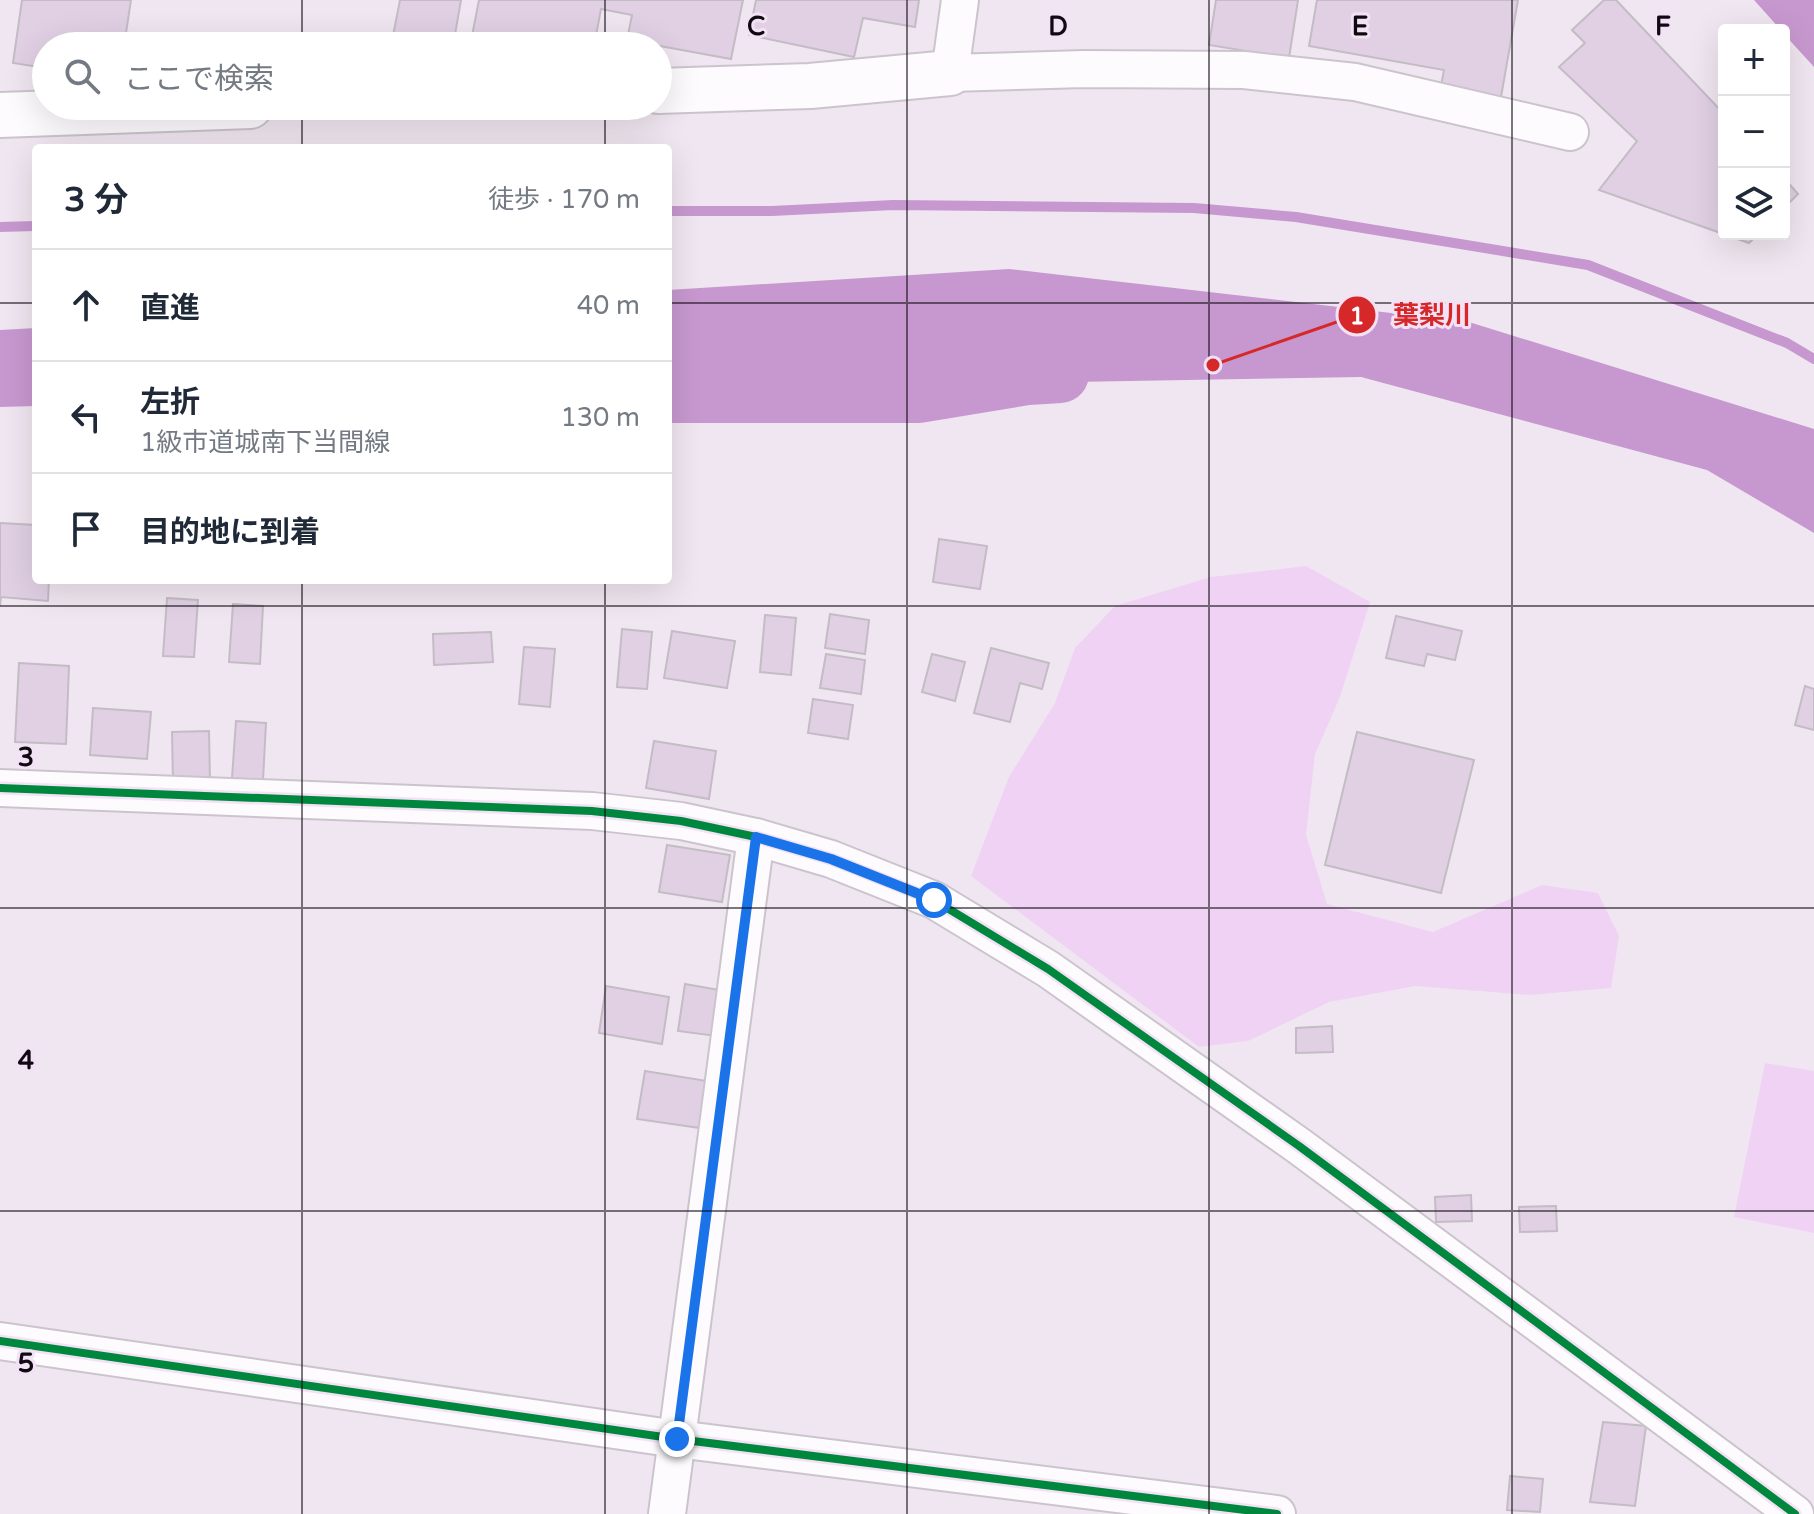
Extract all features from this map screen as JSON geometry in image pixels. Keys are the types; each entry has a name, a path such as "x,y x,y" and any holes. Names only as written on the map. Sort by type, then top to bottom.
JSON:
{"street":[{"path":"950,73 960,0"},
{"path":"672,91 810,86 950,73 1084,69 1244,70 1355,82 1570,132"},
{"path":"0,115 32,114"},
{"path":"0,788 592,811 681,821 756,837 831,859 934,900 1048,969 1299,1146 1795,1514"},
{"path":"667,1514 756,837"},
{"path":"0,1341 677,1439 1277,1514"}],"shaded area":[{"path":"1754,0 1814,0 1814,67 1790,41 1790,24 1776,24"},
{"path":"1009,269 1469,322 1814,429 1814,533 1707,470 1361,377 672,389 672,290"},
{"path":"32,328 32,406 0,407 0,330"},
{"path":"1306,566 1370,602 1340,697 1315,754 1306,835 1327,904 1433,932 1542,885 1598,893 1619,936 1611,988 1530,995 1415,986 1329,1002 1248,1041 1199,1047 971,876 1009,777 1055,703 1075,648 1115,606 1211,577"},
{"path":"1765,1063 1814,1071 1814,1233 1734,1217"}],"building":[{"path":"22,0 131,0 126,32 32,32 32,66 13,63"},
{"path":"400,0 461,0 455,32 394,32"},
{"path":"479,0 743,0 731,59 672,48 672,32 629,32 632,15 601,9 597,32 473,32"},
{"path":"756,0 919,0 915,27 863,18 854,57 749,35"},
{"path":"1216,0 1298,0 1289,58 1209,45"},
{"path":"1317,0 1518,0 1501,97 1441,86 1444,70 1309,46"},
{"path":"1604,0 1616,0 1718,108 1718,232 1599,190 1637,141 1559,67 1585,43 1572,30"},
{"path":"1790,185 1798,194 1790,202"},
{"path":"0,523 32,525 32,584 49,584 48,601 1,597 0,606"},
{"path":"939,539 987,546 980,589 933,582"},
{"path":"167,598 198,600 194,657 163,656"},
{"path":"233,604 263,606 260,664 229,662"},
{"path":"830,614 869,620 865,654 825,648"},
{"path":"765,615 796,618 791,675 760,672"},
{"path":"1396,616 1462,631 1455,660 1427,654 1424,666 1386,658"},
{"path":"622,629 652,632 647,689 617,687"},
{"path":"672,631 735,641 727,688 664,678"},
{"path":"491,632 493,662 434,665 433,634"},
{"path":"524,647 555,649 550,707 519,704"},
{"path":"991,648 1049,663 1042,689 1020,683 1010,722 974,713"},
{"path":"826,654 865,660 861,694 820,688"},
{"path":"932,654 965,662 955,701 922,692"},
{"path":"19,663 69,666 66,744 15,742"},
{"path":"1805,686 1814,689 1814,730 1795,725"},
{"path":"813,699 853,705 848,739 808,733"},
{"path":"93,708 151,712 147,759 90,755"},
{"path":"236,721 266,723 263,780 232,778"},
{"path":"209,731 210,782 173,783 172,732"},
{"path":"1357,732 1474,760 1441,893 1325,865"},
{"path":"654,741 716,751 709,799 646,788"},
{"path":"667,845 730,855 722,902 659,892"},
{"path":"685,984 725,991 716,1036 678,1031"},
{"path":"606,986 669,997 662,1044 599,1033"},
{"path":"1332,1026 1333,1052 1296,1053 1296,1028"},
{"path":"645,1071 707,1081 700,1128 637,1119"},
{"path":"1471,1195 1472,1221 1436,1222 1435,1197"},
{"path":"1556,1206 1557,1231 1520,1232 1519,1207"},
{"path":"1603,1422 1646,1426 1635,1506 1590,1502"},
{"path":"1510,1476 1543,1479 1540,1512 1507,1510"}],"waterway":[{"path":"672,211 772,211 893,205 1194,208 1296,217 1588,265 1787,343 1814,359"},
{"path":"0,227 32,226"},
{"path":"672,394 919,394 1028,376 1060,374"}],"cycle path":[{"path":"0,788 592,811 681,821 756,837 831,859 934,900 1048,969 1299,1146 1795,1514"},
{"path":"0,1341 677,1439 1277,1514"}],"place":[{"name":"葉梨川","path":"1213,365"}],"route":[{"path":"677,1439 756,837 831,859 934,900"}]}
